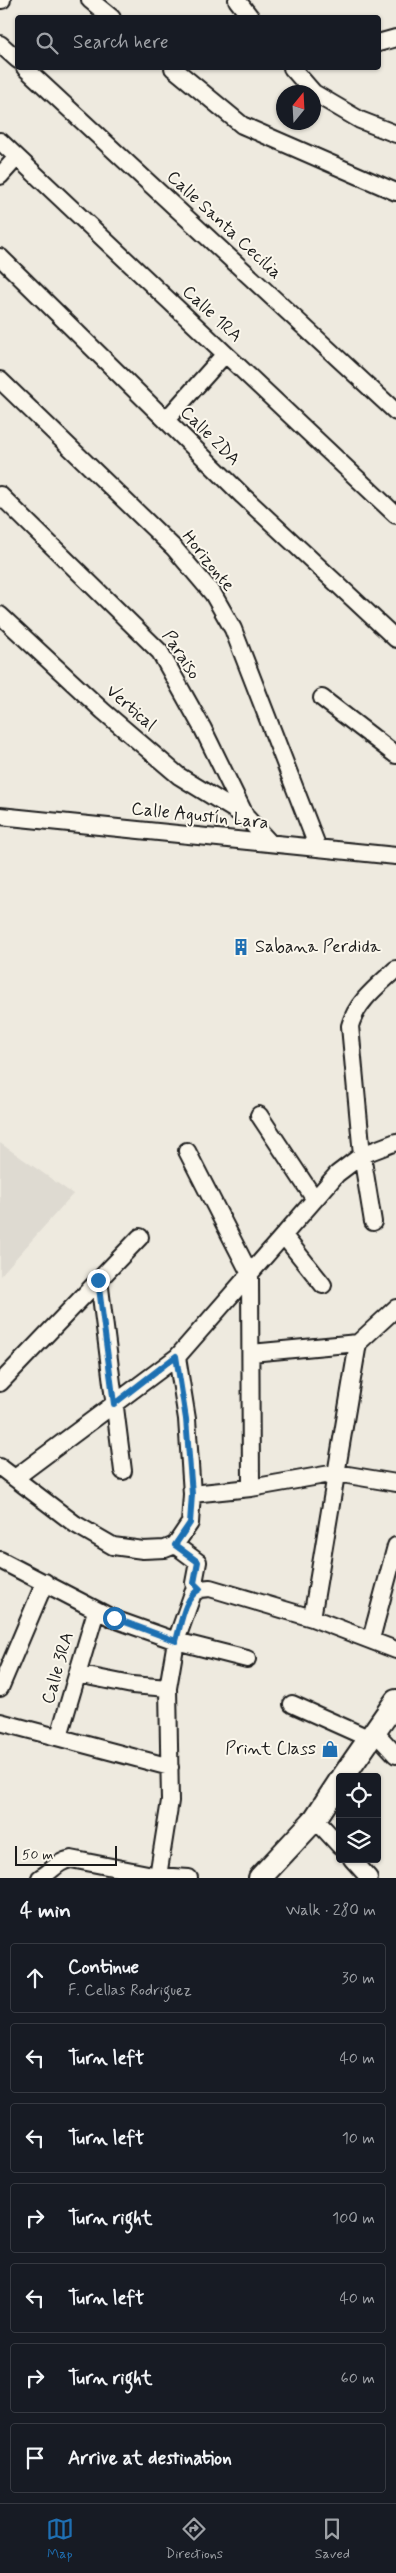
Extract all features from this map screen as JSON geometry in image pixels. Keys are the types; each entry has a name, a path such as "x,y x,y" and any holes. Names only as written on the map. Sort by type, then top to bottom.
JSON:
{"street":[{"path":"90,0 108,15"},
{"path":"236,0 248,15"},
{"path":"381,42 396,38"},
{"path":"0,44 15,57"},
{"name":"Calle Santa Cecilia","path":"27,70 396,412"},
{"path":"175,70 242,125 396,192"},
{"path":"298,70 308,85"},
{"path":"321,98 360,120 396,134"},
{"name":"Calle 1RA","path":"0,141 396,515"},
{"path":"0,176 17,157"},
{"name":"Calle 2DA","path":"0,257 243,496 396,639"},
{"path":"166,420 225,354"},
{"name":"Horizonte","path":"0,380 174,548 213,594 233,629 318,848"},
{"name":"Paraiso","path":"0,495 160,652 203,729 246,816 270,843"},
{"name":"Vertical","path":"0,615 103,711 179,776 246,816"},
{"path":"322,698 396,755"},
{"name":"Calle Agustín Lara","path":"0,816 396,856"},
{"path":"373,1222 362,1155 350,1026 353,1013 360,1003 396,969"},
{"path":"259,1115 314,1198"},
{"path":"15,1478 176,1356 337,1174 362,1155 396,1142"},
{"path":"187,1151 250,1274 251,1488"},
{"path":"284,1236 323,1285"},
{"path":"0,1383 140,1237"},
{"path":"98,1280 123,1471"},
{"path":"251,1353 358,1343 396,1308"},
{"path":"312,1618 358,1343"},
{"path":"0,1467 75,1524 113,1546 144,1550 165,1549 175,1545 190,1523 192,1494 186,1419 176,1356"},
{"path":"192,1494 251,1488 336,1473 396,1483"},
{"path":"175,1545 198,1562 194,1583 200,1589"},
{"path":"371,1639 396,1546"},
{"path":"0,1560 96,1610 176,1641 246,1659"},
{"path":"0,1688 45,1582"},
{"path":"158,1876 170,1801 168,1688 176,1641 188,1601 193,1593 200,1589 210,1588 312,1618 396,1650"},
{"name":"Calle 3RA","path":"59,1736 96,1610"},
{"path":"77,1674 132,1685 168,1688"},
{"path":"346,1773 396,1701"},
{"path":"292,1704 371,1735 396,1755"},
{"path":"0,1722 59,1736 170,1767"},
{"path":"260,1878 315,1819 336,1787"},
{"path":"315,1819 336,1842"},
{"path":"40,1878 51,1871 59,1861 72,1858 158,1876 189,1878"},
{"path":"356,1863 369,1878"}],"shaded area":[{"path":"0,1143 73,1194 0,1276"}],"place":[{"name":"Sabana Perdida","path":"241,947"},
{"name":"Print Class","path":"330,1749"}],"route":[{"path":"98,1280 114,1404 176,1356 186,1419 192,1494 190,1523 182,1538 175,1545 198,1562 194,1583 200,1589 193,1593 188,1601 176,1641 114,1618"}]}
